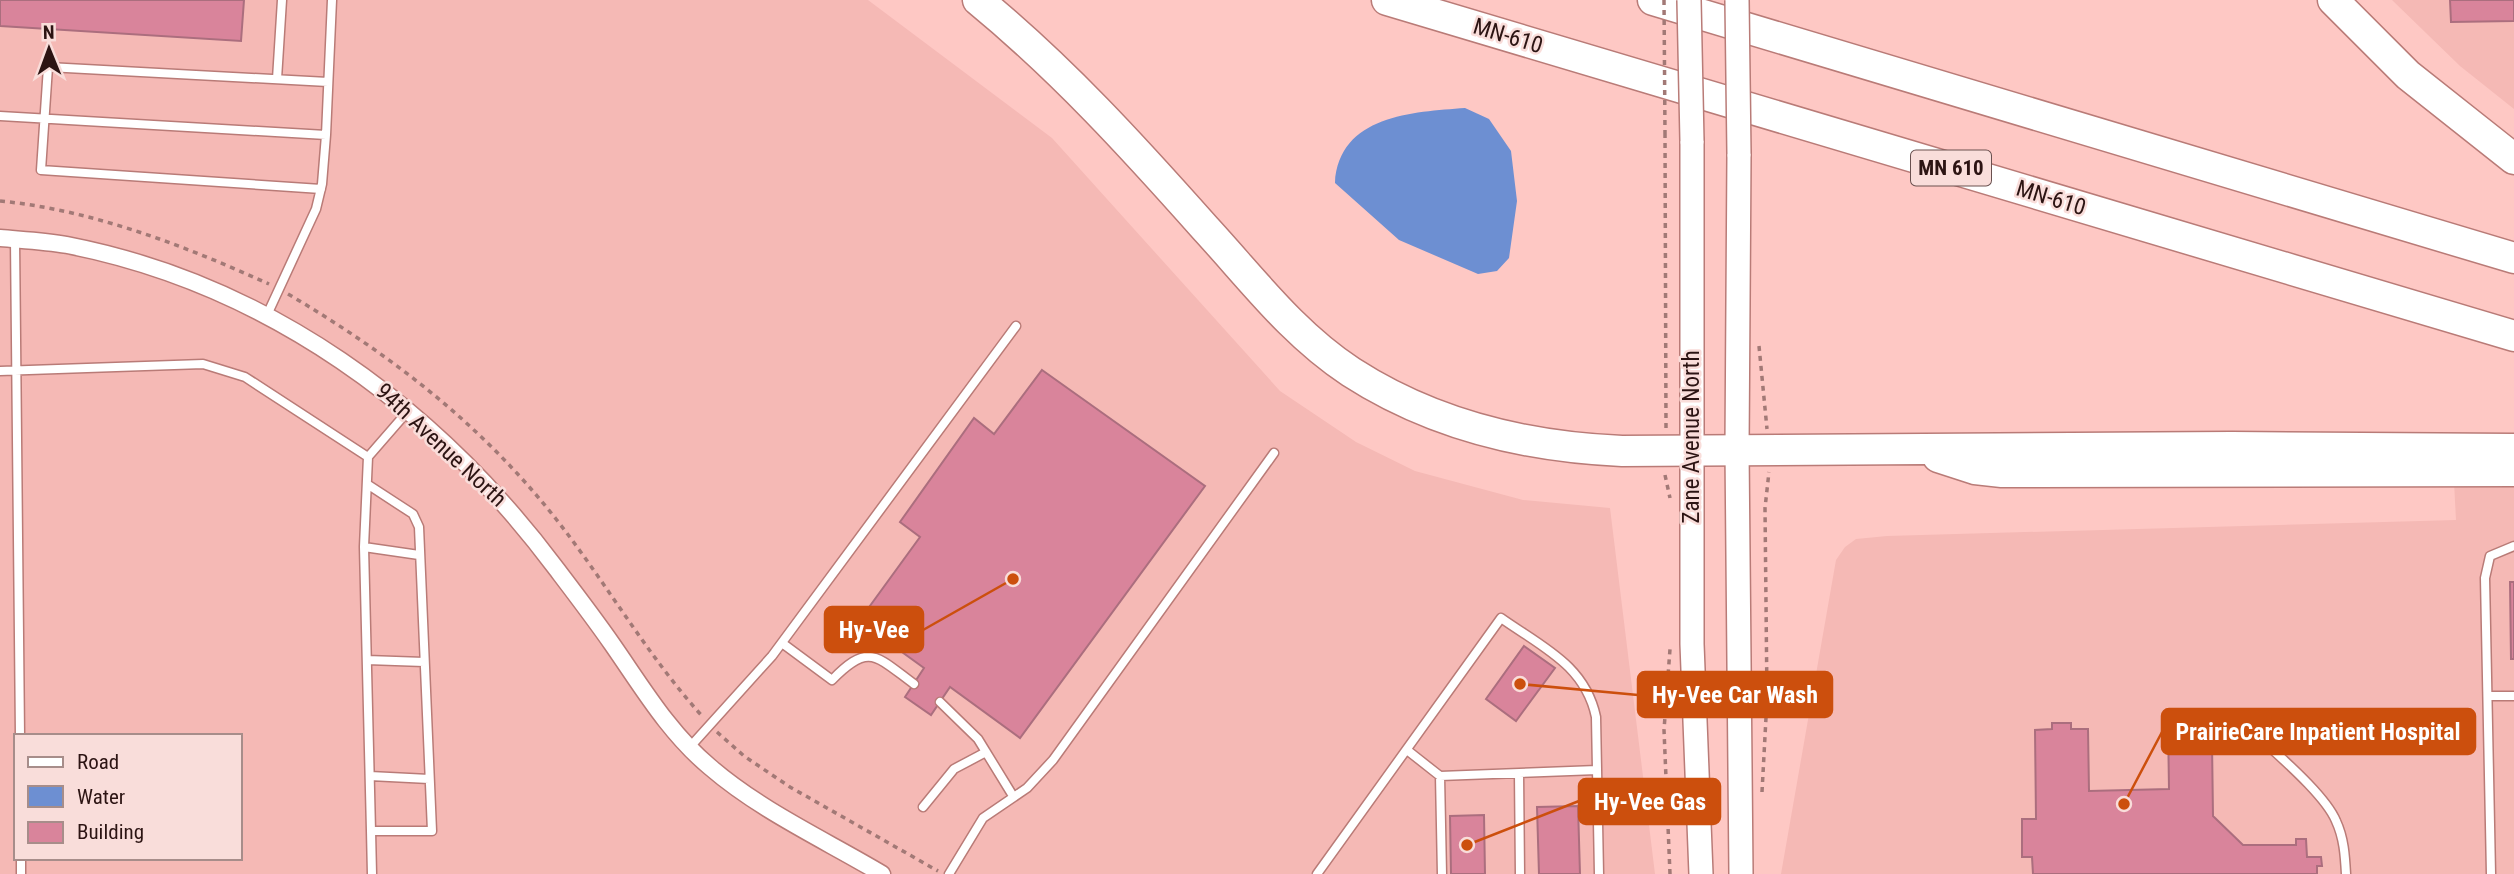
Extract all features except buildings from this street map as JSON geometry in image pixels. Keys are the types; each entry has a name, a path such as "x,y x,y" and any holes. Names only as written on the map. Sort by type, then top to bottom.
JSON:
{"highway":[{"path":"978,0 1089,101 1295,329 1352,372 1438,417 1502,436 1595,449 2514,449"},
{"name":"MN-610","path":"1387,0 2514,336"},
{"path":"1653,0 2514,258"},
{"path":"2333,0 2408,75 2514,159"},
{"path":"1915,448 1953,463 2003,472 2514,471"}],"main road":[{"name":"Zane Avenue North","path":"1689,0 1692,141 1690,450 1693,652 1701,874"},
{"name":"Zane Avenue North","path":"1737,0 1741,874"},
{"path":"1693,652 1713,819 1716,874"}],"street":[{"name":"94th Avenue North","path":"8,239 66,245 197,283 267,315 320,345 379,385 493,489 579,599 648,698 689,748 710,768 757,802 882,874"}],"lane":[{"path":"277,79 282,0"},
{"path":"267,315 316,209 321,189 332,0"},
{"path":"321,189 41,170 44,117 48,67 328,82"},
{"path":"0,116 326,135"},
{"path":"8,239 17,371 20,734"},
{"path":"689,748 782,643 1016,326"},
{"path":"0,371 203,364 246,377 368,457"},
{"path":"372,874 364,547 368,457 408,411"},
{"path":"949,874 983,818 1027,788 1053,760 1274,453"},
{"path":"367,484 413,514 419,527 432,831 371,831"},
{"path":"364,547 419,555"},
{"path":"2491,874 2485,578 2490,555 2514,547"},
{"path":"1317,874 1501,618 1569,666 1583,680 1592,697 1596,717 1600,874"},
{"path":"782,643 832,680 859,656 869,656 883,662 914,684"},
{"path":"367,660 424,662"},
{"path":"2488,696 2514,696"},
{"path":"940,702 963,721 1013,796"},
{"path":"2244,723 2325,803 2335,819 2345,855 2346,874"},
{"path":"1407,750 1440,776 1597,770"},
{"path":"923,807 954,769 986,752"},
{"path":"1518,774 1520,874"},
{"path":"370,776 429,779"},
{"path":"1440,776 1442,874"}],"path":[{"path":"1664,0 1665,433"},
{"path":"1759,344 1770,477 1765,508 1767,699 1762,799"},
{"path":"1665,476 1672,507"},
{"path":"1670,874 1664,730 1671,643"}],"shaded area":[{"path":"0,0 868,0 1052,138 1280,391 1356,442 1415,471 1523,500 1610,508 1655,874 0,874"},
{"path":"2392,0 2514,0 2514,109 2460,66"},
{"path":"2514,481 2514,874 1781,874 1836,560 1845,547 1856,539 2456,520 2454,482"}],"water":[{"path":"1465,108 1489,119 1511,151 1517,201 1509,258 1497,271 1478,274 1399,240 1335,183 1340,160 1350,143 1364,130 1382,121 1402,116"}],"place":[{"name":"Hy-Vee","path":"1013,579"},
{"name":"Hy-Vee Car Wash","path":"1520,684"},
{"name":"PrairieCare Inpatient Hospital","path":"2124,804"},
{"name":"Hy-Vee Gas","path":"1467,845"}]}
